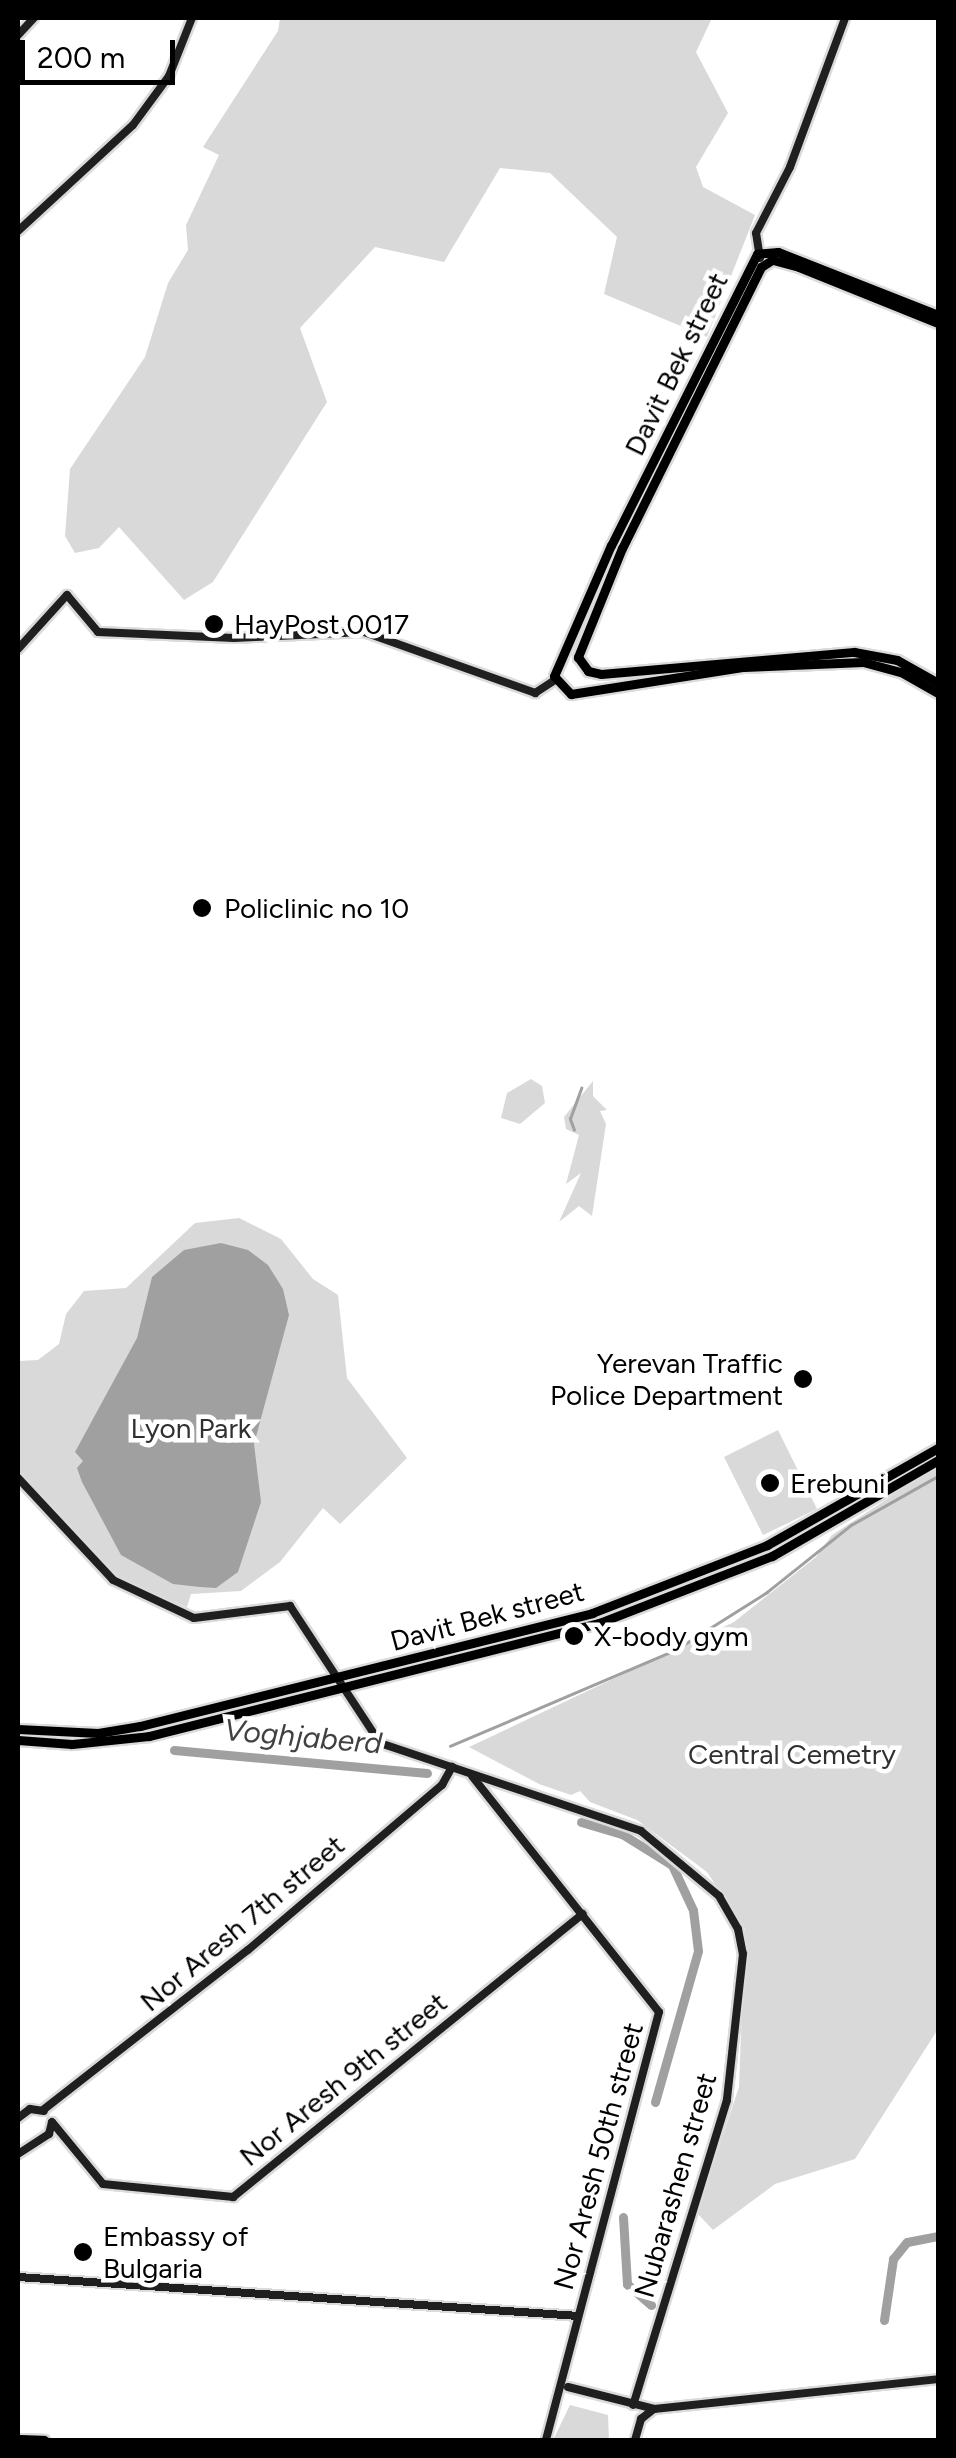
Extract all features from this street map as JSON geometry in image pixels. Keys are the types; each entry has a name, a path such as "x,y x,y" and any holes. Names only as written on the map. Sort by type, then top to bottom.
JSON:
{"main road":[{"path":"18,35 34,18"},
{"path":"18,231 65,181 133,126 169,76 192,18"},
{"path":"764,264 756,254 765,208 790,167 845,18"},
{"name":"Davit Bek street","path":"555,676 756,254 778,252 938,315"},
{"name":"Davit Bek street","path":"578,661 622,548 764,264 798,268 938,324"},
{"path":"18,649 67,595 98,632 234,638 364,632 536,693 555,676 564,660 578,661 588,671 854,652 897,660 938,682"},
{"path":"555,676 565,692 744,667 842,661 901,672 938,693"},
{"path":"581,690 588,671"},
{"name":"Davit Bek street","path":"18,1729 122,1730 564,1621 715,1568 938,1448"},
{"name":"Davit Bek street","path":"18,1740 135,1738 599,1622 721,1579 938,1460"},
{"name":"Nubarashen street","path":"18,1478 114,1580 194,1618 290,1606 380,1743 641,1831 702,1878 742,1941 727,2100 633,2405"},
{"name":"Nor Aresh 7th street","path":"18,2154 52,2120 414,1810 452,1767"},
{"name":"Nor Aresh 50th street","path":"470,1774 652,1997 659,2021 546,2440"},
{"path":"493,1798 507,1788"},
{"name":"Nor Aresh 9th street","path":"52,2120 103,2184 233,2197 583,1914"},
{"path":"18,2118 30,2109 52,2120"},
{"path":"18,2277 578,2316"},
{"path":"564,2373 568,2387"},
{"path":"568,2387 654,2408 938,2379"},
{"path":"558,2396 568,2387"},
{"path":"633,2405 641,2420"},
{"path":"635,2440 641,2420 654,2408"},
{"path":"18,2438 44,2440"}],"green space":[{"path":"280,18 712,18 696,52 728,113 696,167 703,187 755,215 707,337 604,294 617,237 550,173 500,168 444,262 375,247 300,328 327,402 213,582 184,600 119,527 99,548 75,553 65,536 70,469 145,357 168,283 188,250 186,225 219,155 203,147 278,31"},
{"path":"531,1079 542,1086 545,1103 520,1124 501,1118 507,1093"},
{"path":"593,1081 593,1096 607,1110 600,1111 606,1124 592,1216 579,1206 559,1222 581,1173 566,1184 579,1135 566,1129 564,1117"},
{"name":"Lyon Park","path":"239,1218 281,1239 313,1279 338,1295 347,1378 407,1458 340,1524 323,1508 280,1562 241,1591 191,1594 187,1607 115,1576 18,1472 18,1361 38,1360 59,1344 66,1314 84,1291 126,1288 195,1223"},
{"name":"Erebuni","path":"778,1430 817,1509 763,1535 724,1457"},
{"name":"Central Cemetry","path":"938,1466 938,2029 855,2159 775,2184 713,2230 697,2213 739,2087 745,1929 707,1872 637,1820 590,1802 580,1791 571,1795 539,1784 469,1747 734,1622 816,1557 832,1535"},
{"path":"570,2405 608,2415 609,2440 553,2440"}],"shaded area":[{"path":"221,1243 248,1250 268,1265 283,1289 289,1315 254,1444 261,1502 238,1572 216,1588 173,1584 121,1555 82,1482 77,1468 83,1461 75,1452 137,1338 152,1277 184,1250"}],"waterway":[{"path":"574,1130 570,1119 581,1088"},
{"path":"450,1746 675,1650 767,1592 851,1525 938,1476"},
{"name":"Voghjaberd","path":"174,1750 427,1773"},
{"name":"Voghjaberd","path":"581,1822 622,1834 672,1865 693,1910 698,1951 655,2102"},
{"name":"Voghjaberd","path":"623,2217 627,2284 651,2305"},
{"name":"Voghjaberd","path":"884,2320 893,2259 907,2242 938,2236"}],"place":[{"name":"HayPost 0017","path":"214,624"},
{"name":"Policlinic no 10","path":"202,908"},
{"name":"Yerevan Traffic Police Department","path":"803,1379"},
{"name":"Erebuni","path":"770,1483"},
{"name":"X-body gym","path":"574,1636"},
{"name":"Embassy of Bulgaria","path":"83,2252"}]}
